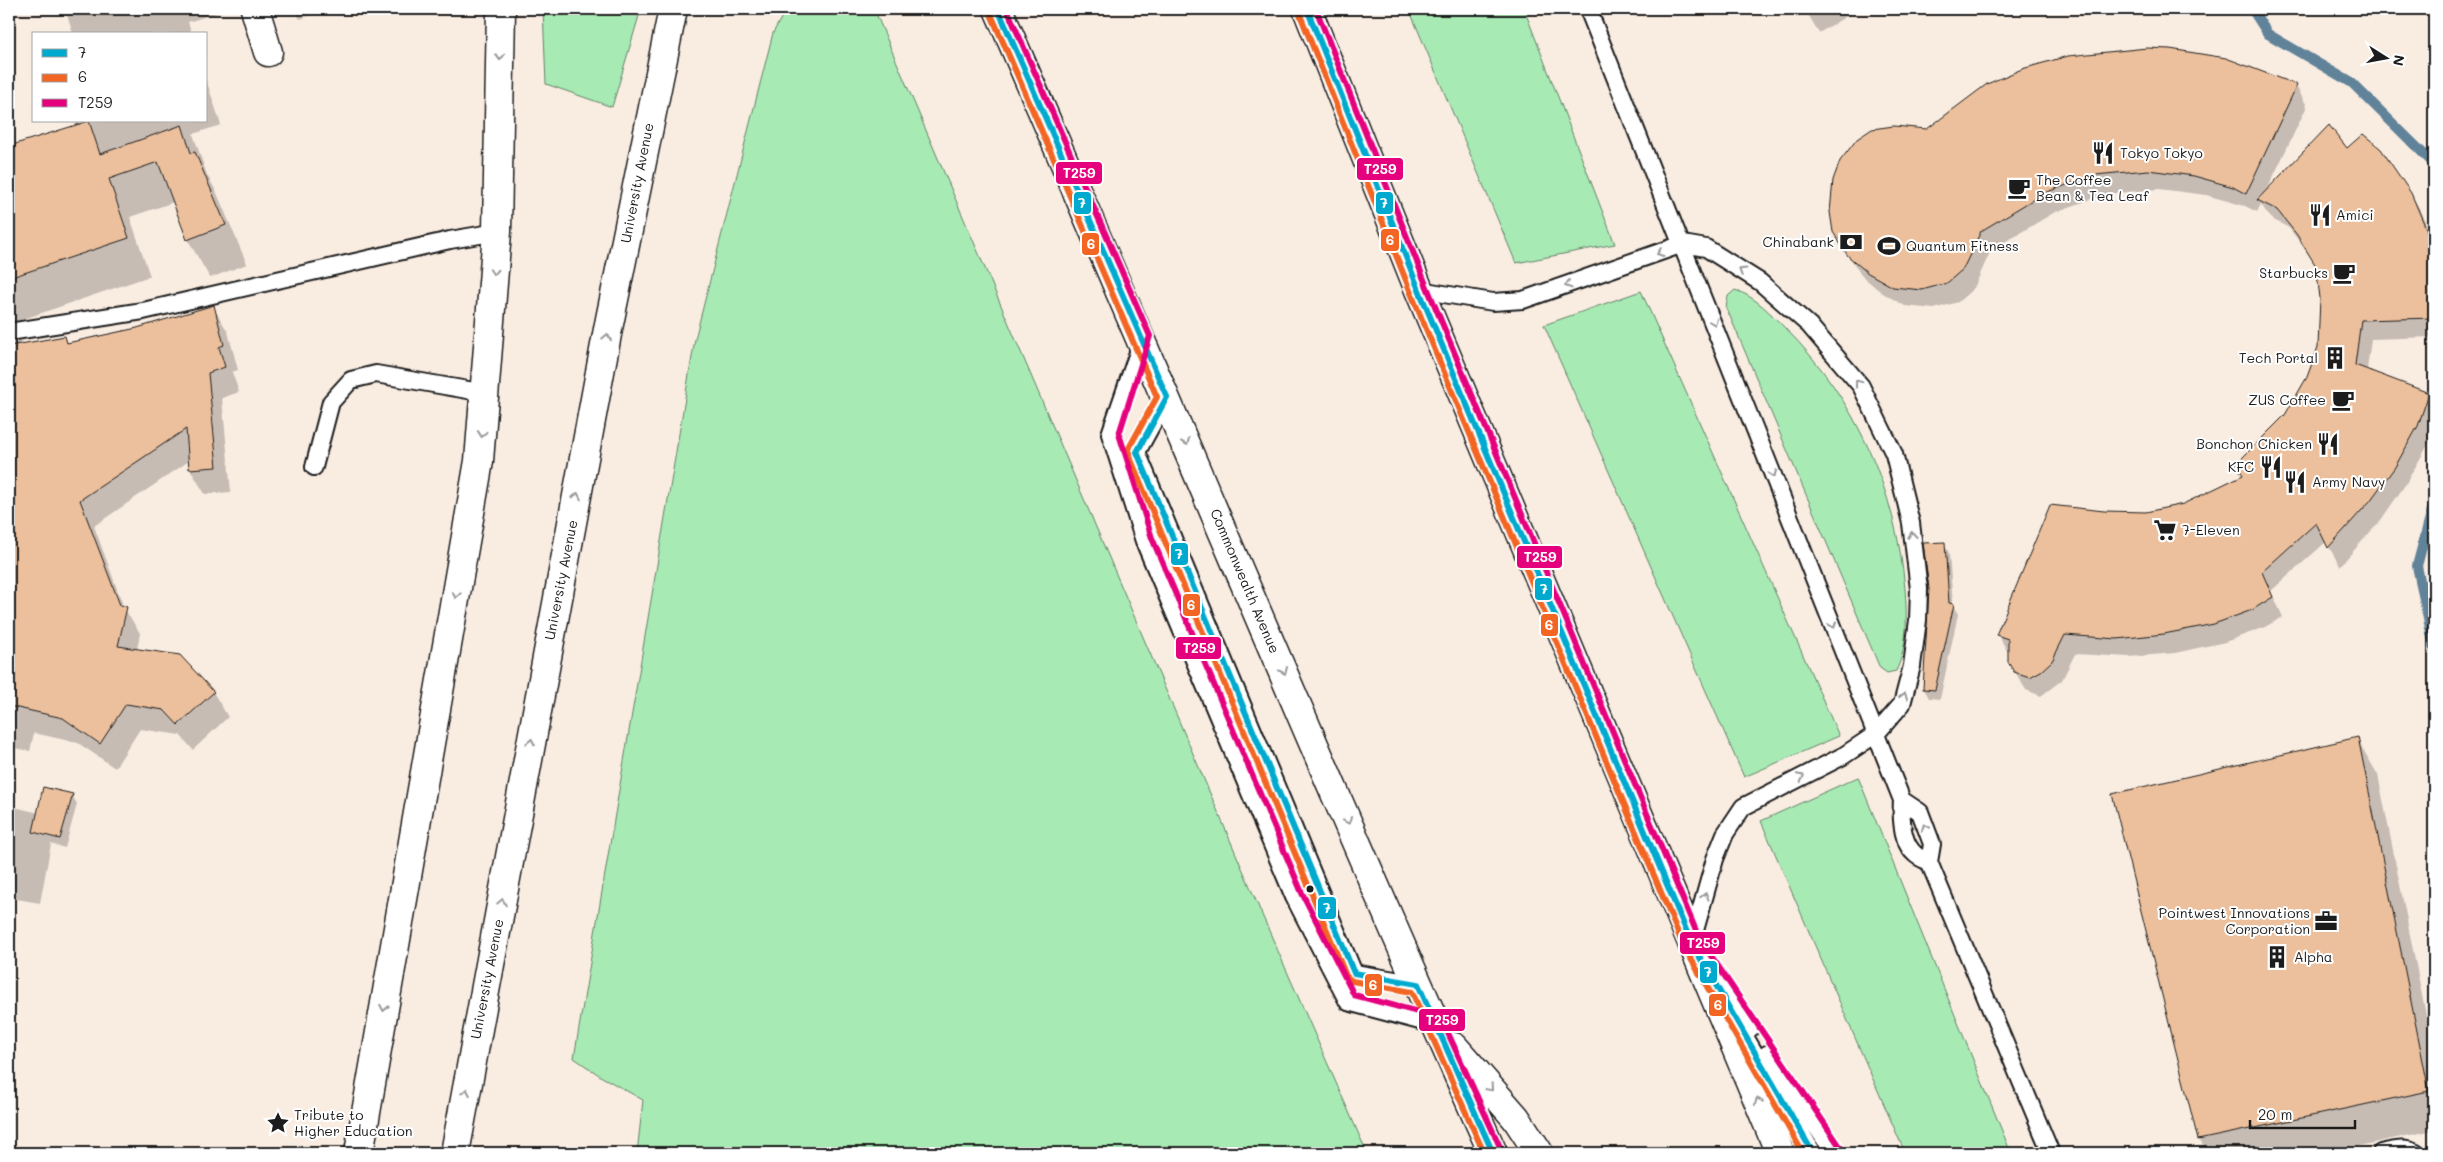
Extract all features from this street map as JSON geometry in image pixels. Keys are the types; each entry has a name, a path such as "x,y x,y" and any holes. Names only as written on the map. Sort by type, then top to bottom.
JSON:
{"main road":[{"path":"255,9 268,52"},
{"path":"359,1153 479,461 486,393 497,232 501,9"},
{"name":"University Avenue","path":"455,1153 608,329 674,9"},
{"name":"Commonwealth Avenue","path":"998,9 1167,397 1435,1025 1493,1153"},
{"path":"1306,9 1419,290 1778,1151"},
{"path":"1435,1025 1516,1118 1538,1153"}],"lane":[{"path":"1588,9 1683,244 1902,800 1920,812 1932,844 1929,862 2051,1153"},
{"path":"9,332 144,311 450,240 497,232"},
{"path":"1419,290 1493,302 1523,300 1683,244 1706,248 1760,282 1809,325 1861,386 1894,454 1911,523 1919,589 1918,620 1912,666 1902,704 1876,734 1842,756 1743,807 1724,834 1691,942 1813,1153"},
{"path":"1142,339 1110,434 1144,541 1294,897 1348,1002 1435,1025"},
{"path":"314,467 331,402 351,380 376,374 486,393"},
{"path":"1167,397 1137,452 1354,973 1418,984"},
{"path":"1691,942 1834,1153"},
{"path":"2381,1153 2397,1149 2411,1150 2416,1153"}],"shaded area":[{"path":"9,9 2434,9 2434,1153 9,1153"}],"green space":[{"path":"543,9 641,9 612,107 546,84"},
{"path":"786,9 874,9 1263,917 1367,1153 637,1153 643,1100 602,1077 574,1058 695,339 773,33"},
{"path":"1409,9 1524,9 1615,244 1516,263"},
{"path":"1735,290 1762,306 1811,356 1833,385 1852,416 1868,448 1882,482 1892,516 1900,552 1905,589 1905,641 1896,671 1887,673 1880,668 1726,307 1728,296"},
{"path":"1641,291 1839,736 1744,777 1544,325"},
{"path":"1858,777 2011,1153 1905,1153 1761,821"}],"building":[{"path":"2147,48 2170,49 2226,58 2297,85 2246,194 2233,187 2194,176 2148,170 2095,175 2044,193 1981,231 1963,269 1947,283 1922,290 1893,287 1868,273 1848,256 1833,232 1830,212 1833,180 1840,161 1857,139 1872,129 1894,126 1927,129 1987,84 2022,69 2068,56"},
{"path":"89,122 100,154 182,125 191,153 195,152 226,225 187,240 158,162 109,179 129,238 9,278 9,146"},
{"path":"2329,125 2347,148 2363,134 2381,149 2411,193 2431,240 2434,272 2434,318 2361,320 2355,365 2429,393 2418,426 2395,467 2370,501 2328,548 2316,523 2262,572 2273,597 2252,610 2214,624 2164,634 2117,639 2065,635 2052,661 2041,671 2030,677 2014,672 2008,662 2008,639 1996,635 2050,505 2104,511 2146,512 2183,504 2243,475 2236,464 2285,415 2307,377 2318,347 2320,298 2316,266 2297,235 2277,210 2257,200"},
{"path":"214,305 224,345 219,347 225,367 208,373 217,467 189,469 186,429 80,500 120,605 127,607 118,646 180,655 214,692 178,725 164,710 126,704 100,744 63,718 9,706 9,346 65,336 67,343 137,328"},
{"path":"1945,542 1949,603 1954,604 1935,690 1923,689 1929,589 1923,543"},
{"name":"Alpha","path":"2358,737 2429,1091 2198,1140 2112,794"},
{"path":"43,787 73,794 60,839 33,832"}],"waterway":[{"path":"2252,9 2268,34 2352,83 2434,164"},
{"path":"2434,502 2417,566 2434,647"}],"transit line":[{"name":"7","path":"998,9 1167,397"},
{"name":"T259","path":"1007,9 1150,336 1119,434 1152,538 1302,893 1354,995 1437,1017 1442,1020 1501,1149"},
{"name":"7","path":"1307,9 1419,290 1691,942 1813,1153"},
{"name":"T259","path":"1316,9 1427,287 1699,938 1841,1148"},
{"name":"6","path":"990,12 1157,397 1129,448 1129,455 1346,976 1352,981 1412,992 1484,1153"},
{"name":"6","path":"1299,12 1411,293 1683,945 1803,1153"},
{"name":"7","path":"1167,397 1137,452 1354,973 1418,984"},
{"name":"7","path":"1418,984 1493,1153"}],"place":[{"name":"Tokyo Tokyo","path":"2103,153"},
{"name":"The Coffee Bean & Tea Leaf","path":"2019,188"},
{"name":"Amici","path":"2320,215"},
{"name":"Chinabank","path":"1851,242"},
{"name":"Quantum Fitness","path":"1889,246"},
{"name":"Starbucks","path":"2344,273"},
{"name":"Tech Portal","path":"2335,358"},
{"name":"ZUS Coffee","path":"2343,400"},
{"name":"Bonchon Chicken","path":"2328,444"},
{"name":"KFC","path":"2271,467"},
{"name":"Army Navy","path":"2295,482"},
{"name":"7-Eleven","path":"2165,530"},
{"name":"Pointwest Innovations Corporation","path":"2326,921"},
{"name":"Alpha","path":"2277,957"},
{"name":"Tribute to Higher Education","path":"278,1123"}]}
